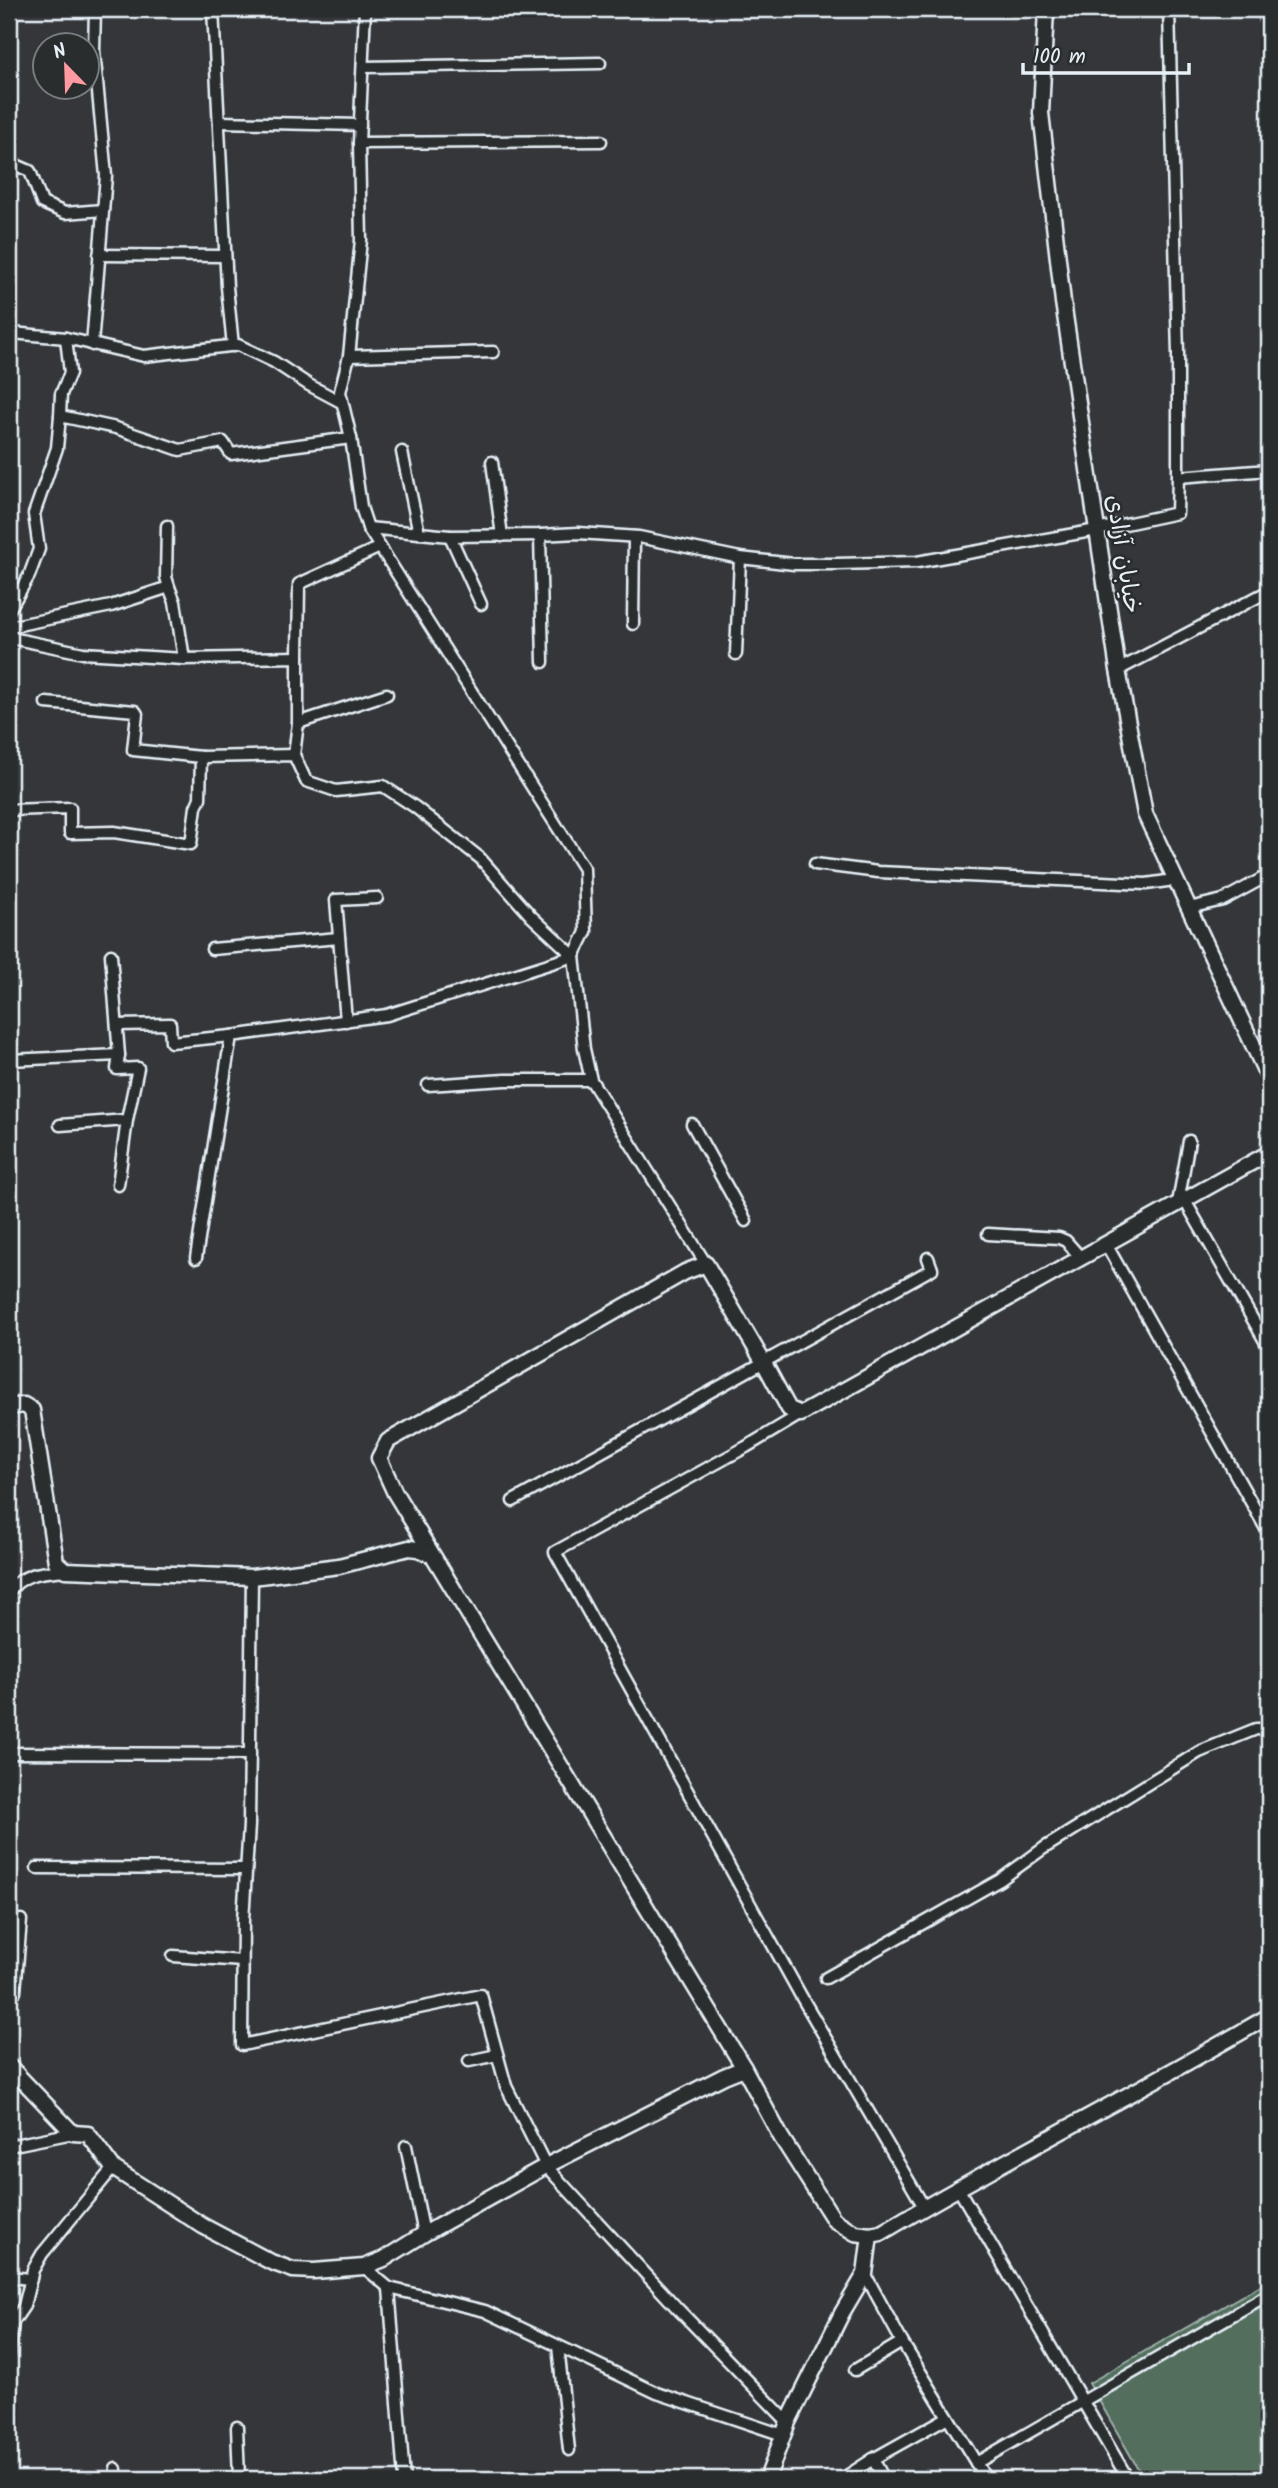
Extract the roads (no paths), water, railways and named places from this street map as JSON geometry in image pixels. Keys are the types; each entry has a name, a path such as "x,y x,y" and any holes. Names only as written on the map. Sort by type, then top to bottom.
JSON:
{"street":[{"path":"92,345 106,176 94,50 94,9"},
{"path":"214,9 225,256 233,346"},
{"path":"365,9 359,143 361,240 349,356 340,392 351,438 361,507 368,528 584,869 586,932 573,956 584,1049 591,1080 706,1264 789,1409 801,1414"},
{"name":"خیابان آزادی","path":"1046,9 1041,113 1066,324 1118,670 1145,814 1269,1079"},
{"path":"368,528 450,536 578,533 634,537 740,558 794,564 917,562 1177,513 1178,354 1169,9"},
{"path":"1264,9 1269,39"},
{"path":"363,67 600,63"},
{"path":"219,122 360,125"},
{"path":"359,143 601,141"},
{"path":"9,162 30,172 42,203 65,213 103,210"},
{"path":"99,255 225,256"},
{"path":"10,334 66,338 144,356 238,345 274,362 341,402"},
{"path":"9,610 29,576 38,549 34,514 57,448 61,394 70,373 66,338"},
{"path":"349,356 493,352"},
{"path":"60,416 116,428 180,450 223,442 231,454 351,438"},
{"path":"402,452 419,533"},
{"path":"492,462 502,536"},
{"path":"1178,477 1269,470"},
{"path":"167,526 166,577 175,603 184,659"},
{"path":"540,535 543,662"},
{"path":"450,536 481,604"},
{"path":"633,624 634,537"},
{"path":"380,547 299,584 298,723 294,755 306,782 336,791 383,786 415,807 480,858 531,916 573,956"},
{"path":"736,654 740,558"},
{"path":"9,627 111,606 169,587"},
{"path":"1118,670 1269,591"},
{"path":"9,635 16,639 83,653 184,659 299,657"},
{"path":"298,723 387,694"},
{"path":"46,703 135,711 137,714 133,750 201,757 294,755"},
{"path":"9,810 70,808 70,833 114,832 191,844 196,807 200,798 201,757"},
{"path":"815,864 878,872 1146,884 1174,880"},
{"path":"1189,908 1223,900 1269,875"},
{"path":"346,1021 336,900 377,898"},
{"path":"212,948 339,937"},
{"path":"111,956 119,1055 117,1069 138,1068 118,1185"},
{"path":"117,1025 170,1024 171,1042 387,1016 573,956"},
{"path":"196,1258 231,1036"},
{"path":"9,1060 119,1055"},
{"path":"428,1085 505,1080 591,1080"},
{"path":"60,1125 127,1120"},
{"path":"692,1124 746,1221"},
{"path":"1189,1141 1181,1201 1269,1348"},
{"path":"924,2207 801,1996 555,1552 1269,1153"},
{"path":"988,1234 1059,1238 1066,1241 1081,1258"},
{"path":"1105,1244 1269,1534"},
{"path":"513,1501 932,1269 928,1258"},
{"path":"706,1264 685,1272 388,1441 379,1458 415,1527 744,2068 781,2137 834,2220 855,2233 881,2233 958,2188 1174,2072 1269,2016"},
{"path":"9,1407 24,1405 32,1410 56,1562 65,1570"},
{"path":"409,1548 415,1527"},
{"path":"9,1592 17,1581 38,1573 65,1570 252,1577 339,1566 409,1548 432,1555"},
{"path":"252,1577 242,2045 481,1995 506,2085 546,2166 785,2428"},
{"path":"826,1978 1000,1880 1044,1848 1199,1752 1256,1729 1269,1729"},
{"path":"9,1753 250,1754"},
{"path":"37,1868 246,1869"},
{"path":"9,1994 16,1992 21,1920"},
{"path":"173,1956 242,1961"},
{"path":"469,2061 497,2055"},
{"path":"9,2066 73,2133"},
{"path":"9,2146 73,2133 88,2134 113,2168 203,2226 271,2263 293,2270 314,2271 364,2267 384,2259 546,2166 744,2068"},
{"path":"406,2146 424,2234"},
{"path":"9,2355 13,2322 24,2306 31,2279 42,2254 113,2168"},
{"path":"958,2188 1128,2479"},
{"path":"767,2479 785,2428 842,2313 865,2274 870,2235"},
{"path":"364,2267 389,2288 485,2311 657,2392 785,2428"},
{"path":"865,2274 902,2342 986,2479"},
{"path":"9,2277 31,2279"},
{"path":"389,2288 404,2479"},
{"path":"976,2463 1269,2294"},
{"path":"855,2370 902,2342"},
{"path":"558,2346 569,2450"},
{"path":"842,2479 948,2417"},
{"path":"237,2427 239,2479"},
{"path":"873,2459 884,2479"}]}
